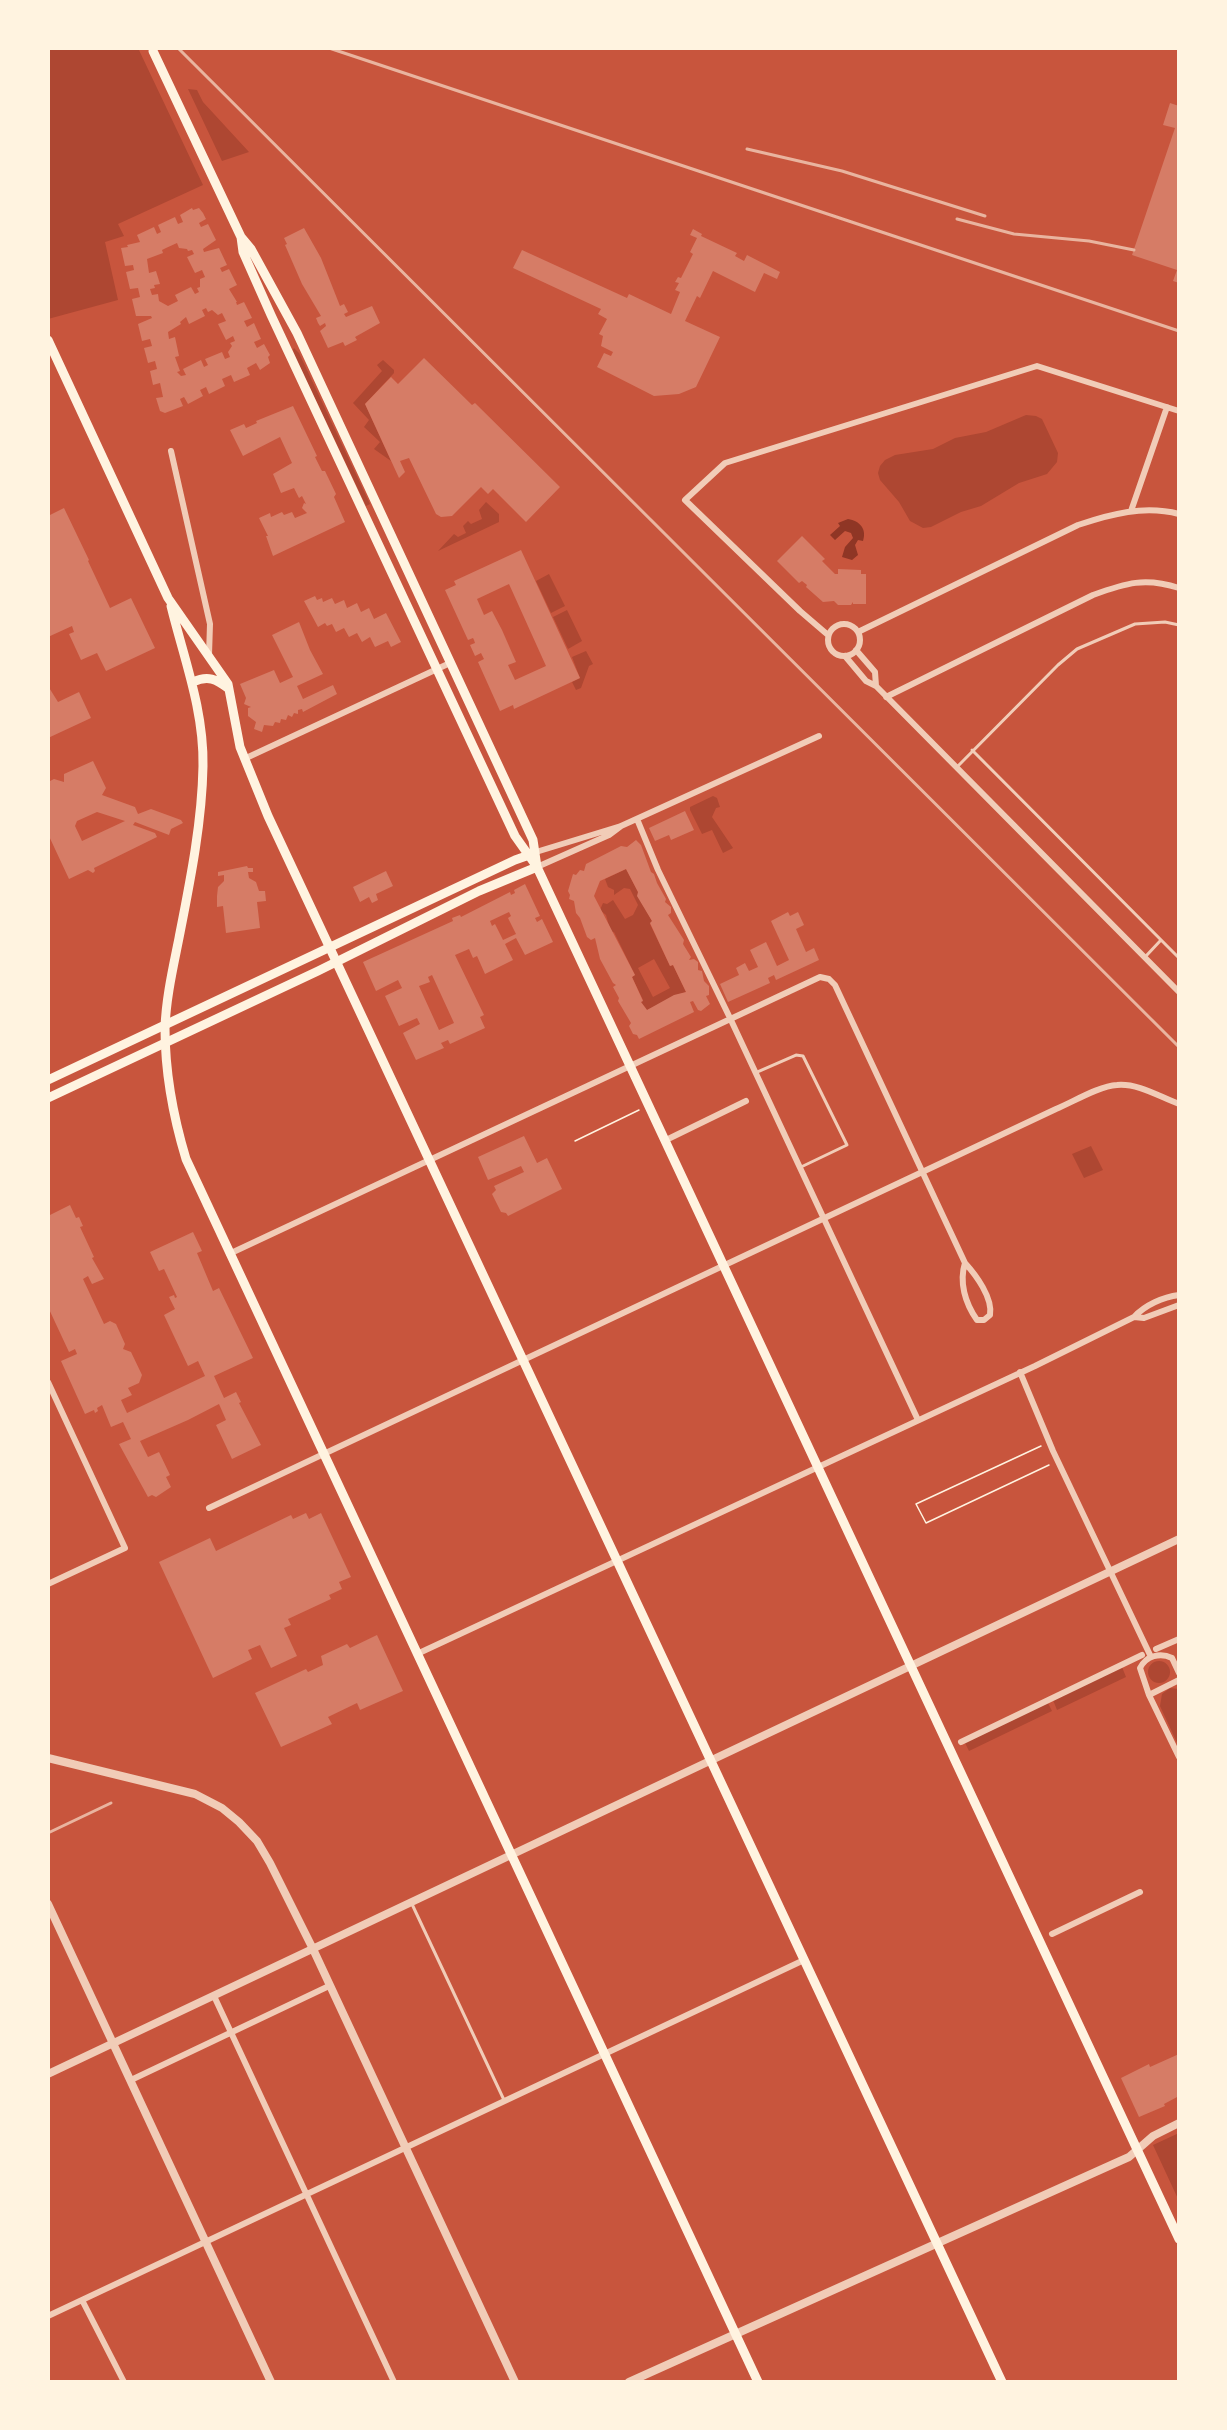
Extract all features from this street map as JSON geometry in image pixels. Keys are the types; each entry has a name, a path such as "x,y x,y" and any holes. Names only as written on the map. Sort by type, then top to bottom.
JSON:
{"main road":[{"path":"153,51 241,237 251,249 297,333 533,840 531,854"},
{"path":"241,237 243,252 271,315 436,670 515,836 531,854 1179,2239"},
{"path":"48,340 168,598 193,682 201,726 203,764 200,803 165,1026 171,1099 186,1159 758,2382"},
{"path":"168,598 196,640 209,654 230,690 244,759 329,947 1002,2382"},
{"path":"193,682 204,677 211,678 230,690"},
{"path":"48,1080 531,854"},
{"path":"48,1098 336,962 479,891 537,867"}],"street":[{"path":"828,635 800,611 686,500 725,463 1037,366 1179,411"},
{"path":"1131,512 1167,408"},
{"path":"171,451 210,624 209,654"},
{"path":"858,632 1078,525 1108,515 1131,512 1166,511 1179,514"},
{"path":"886,697 1093,595 1122,584 1146,581 1179,588"},
{"path":"849,624 858,632 860,639 856,650 845,656 839,655 829,647 828,635 832,629 849,624"},
{"path":"856,650 875,672 876,686"},
{"path":"845,656 866,681 876,686 1179,993"},
{"path":"244,759 450,663"},
{"path":"531,854 621,826 819,736"},
{"path":"637,819 658,870 730,1018 918,1420"},
{"path":"537,867 609,835 621,826"},
{"path":"229,1254 812,979 825,978 835,985 965,1263 974,1273 990,1306 990,1315 984,1320 977,1320 968,1302 961,1275 965,1263"},
{"path":"208,1508 1056,1109 1114,1085 1136,1087 1179,1104"},
{"path":"664,1141 746,1101"},
{"path":"417,1654 1020,1372 1134,1317 1156,1302 1179,1295"},
{"path":"1134,1317 1144,1318 1179,1305"},
{"path":"1020,1372 1058,1461 1151,1657"},
{"path":"48,1382 125,1548 48,1584"},
{"path":"48,2074 1179,1539"},
{"path":"1156,1649 1179,1639"},
{"path":"961,1742 1142,1655"},
{"path":"1179,1673 1169,1656 1151,1657 1140,1668 1149,1695 1179,1757"},
{"path":"1149,1695 1179,1680"},
{"path":"50,1760 184,1790 222,1808 247,1830 265,1853 313,1949 515,2382"},
{"path":"1052,1935 1140,1892"},
{"path":"48,1905 271,2382"},
{"path":"48,2316 804,1960"},
{"path":"131,2080 329,1986"},
{"path":"214,1996 394,2382"},
{"path":"629,2382 1129,2157 1153,2136 1179,2124"},
{"path":"82,2300 124,2382"}],"lane":[{"path":"956,768 1058,665 1077,649 1135,624 1165,622 1179,625"},
{"path":"972,750 1179,958"},
{"path":"1144,957 1161,940"},
{"path":"756,1073 796,1055 803,1056 847,1145 800,1168"},
{"path":"411,1901 505,2102"}],"path":[{"path":"574,1141 648,1106"},
{"path":"1050,1442 916,1504 926,1523 1058,1461"}],"shaded area":[{"path":"48,48 138,48 203,185 118,224 124,236 105,242 118,300 48,319"},
{"path":"188,89 197,90 203,102 249,152 222,161"},
{"path":"294,348 299,353 370,504 366,506 296,358"},
{"path":"383,360 394,370 394,373 365,404 391,461 374,449 380,442 364,427 369,420 353,403 382,371 377,365"},
{"path":"1026,415 1042,419 1058,453 1057,462 1047,474 1019,483 981,506 961,512 931,527 923,528 910,521 899,502 880,480 878,473 880,466 885,460 895,455 933,449 955,438 986,432"},
{"path":"486,502 499,514 499,522 438,551 454,534 458,537 466,533 463,526 468,521 471,524 482,519 479,510"},
{"path":"848,519 859,524 864,533 863,541 858,540 855,545 858,555 852,560 842,557 845,547 853,538 851,533 845,531 835,540 830,535 840,526 838,523"},
{"path":"549,574 565,606 551,613 536,581"},
{"path":"567,610 582,641 568,649 553,617"},
{"path":"586,651 593,664 589,666 581,688 576,690 572,682 580,678 572,657"},
{"path":"713,796 717,798 720,807 716,808 712,817 733,848 723,853 712,830 702,834 690,810 690,807"},
{"path":"626,869 652,921 650,924 670,966 673,965 686,992 647,1010 641,1002 643,1000 632,977 635,975 614,932 611,933 606,915 600,910 603,903 607,904 613,900 625,919 633,915 638,905 630,889 624,888 614,895 614,890 608,887 605,879","holes":["654,959 670,988 653,997 638,968"]},
{"path":"1091,1146 1103,1170 1084,1178 1072,1154"},
{"path":"1159,1661 1167,1664 1170,1672 1167,1680 1159,1683 1151,1680 1148,1672 1151,1664"},
{"path":"1122,1667 1126,1677 1057,1710 1053,1700"},
{"path":"1170,1688 1179,1689 1179,1747 1160,1706 1162,1694"},
{"path":"1048,1703 1052,1711 969,1751 965,1743"},
{"path":"1179,2133 1179,2201 1153,2145"}],"building":[{"path":"1170,103 1179,106 1179,283 1173,281 1177,270 1132,255 1175,128 1163,125"},
{"path":"192,208 193,210 199,208 203,213 206,219 199,223 201,227 208,224 216,240 203,249 204,252 219,248 227,265 220,268 222,272 229,269 237,285 229,289 237,305 244,302 252,318 244,321 247,327 254,323 261,339 254,342 257,348 264,344 270,355 268,357 270,363 260,370 256,363 247,368 250,375 234,382 231,375 222,379 225,386 209,394 206,387 200,390 203,396 188,404 184,397 180,399 183,406 165,413 160,411 156,398 163,397 160,383 153,385 150,371 157,369 155,361 148,363 144,348 152,346 150,339 142,341 138,324 152,318 151,316 136,316 132,299 140,297 138,288 130,289 126,272 134,270 133,265 125,266 121,248 140,242 137,235 154,227 157,234 161,232 158,225 175,217 178,224 183,222 180,215","holes":["177,243 179,248 192,250 194,254 187,257 195,273 202,270 205,277 200,279 200,287 197,288 199,292 195,294 191,287 175,295 178,301 168,306 159,301 158,294 152,295 150,289 160,284 156,271 149,273 147,259 163,253 162,250","206,308 208,312 212,310 218,315 222,313 226,321 218,324 226,340 233,336 235,341 230,343 232,346 228,352 230,357 225,359 222,352 205,359 208,365 204,367 201,360 183,369 186,375 181,376 177,372 180,371 175,357 179,356 175,337 169,339 168,332 181,324 180,322 186,317 189,324 205,316 202,310"]},
{"path":"304,228 321,258 340,306 344,304 348,312 344,314 346,317 372,306 380,323 355,337 357,340 345,346 343,342 328,348 320,331 326,326 325,323 320,326 318,323 316,318 321,316 302,284 285,245 287,244 284,238"},
{"path":"693,229 702,234 701,236 737,253 735,256 744,261 747,255 780,272 777,279 764,273 755,292 713,271 700,298 697,296 685,321 720,337 696,387 679,394 654,396 597,367 604,353 611,356 613,352 601,346 603,336 599,334 607,319 598,314 601,309 513,268 522,250 627,298 629,294 671,314 680,292 675,290 679,283 675,282 678,277 681,278 693,254 690,252 697,238 690,235"},
{"path":"424,358 472,405 475,403 560,487 526,522 493,489 488,494 481,487 452,516 441,517 436,514 409,458 400,461 405,472 399,478 365,404 391,377 398,384"},
{"path":"293,406 317,456 315,457 336,494 334,497 345,522 273,556 266,536 268,536 259,518 270,513 271,517 282,512 284,515 292,512 295,518 307,513 302,508 304,503 306,504 302,496 299,498 294,488 281,493 273,474 292,463 280,437 243,456 230,430 244,424 246,428 257,423 256,421"},
{"path":"64,508 110,608 131,598 155,648 106,671 97,653 81,660 69,634 74,632 72,626 48,637 48,516"},
{"path":"802,536 825,559 822,561 835,574 838,574 838,569 861,570 861,574 866,574 866,604 853,604 853,602 851,605 838,605 834,601 823,602 806,587 807,585 802,581 799,583 777,561"},
{"path":"521,550 580,678 514,709 513,705 500,711 478,662 484,659 481,653 475,656 470,645 475,643 474,640 473,638 468,640 445,590 456,585 454,581","holes":["509,584 546,666 515,680 508,665 516,662 502,630 492,611 484,615 477,599"]},
{"path":"315,596 317,600 322,598 323,602 332,598 335,604 344,600 347,608 357,603 361,612 369,608 374,619 386,613 401,642 391,647 388,641 375,647 370,637 362,642 357,633 349,637 344,628 336,632 332,624 327,626 325,623 318,627 304,601"},
{"path":"299,622 323,674 297,686 303,699 333,685 337,694 303,712 302,709 298,710 298,714 294,713 292,717 288,715 286,720 281,719 280,723 275,722 273,726 264,725 262,732 254,729 256,722 248,716 248,708 251,707 244,704 246,698 240,684 274,670 280,683 293,677 272,635"},
{"path":"48,686 58,702 79,692 91,718 48,738"},
{"path":"93,761 106,788 102,795 135,807 138,814 151,809 181,820 183,823 171,829 169,835 135,822 133,825 155,833 157,837 94,868 93,873 88,870 69,879 48,834 48,782 54,779 64,782 64,774","holes":["97,812 125,821 82,841 75,826 77,821"]},
{"path":"685,811 694,830 671,840 669,835 655,841 649,828"},
{"path":"636,840 641,845 651,872 666,899 665,902 671,907 671,913 668,915 684,940 683,944 691,957 689,960 694,959 698,962 698,970 702,971 704,981 709,986 709,995 706,996 710,1004 701,1011 693,1001 690,1002 694,1012 639,1039 633,1034 629,1026 631,1023 618,1001 619,998 613,987 616,985 600,959 595,938 591,940 587,937 576,913 574,901 569,899 568,891 573,874 576,875 580,870 584,871 586,864 621,846 627,847","holes":["626,869 638,892 637,896 652,921 650,923 670,966 673,965 686,992 674,995 647,1010 641,1002 643,1001 632,977 635,975 594,896 600,881"]},
{"path":"247,866 253,868 253,872 248,872 249,878 256,882 259,891 265,891 266,901 257,902 260,928 226,933 223,906 217,907 218,887 224,881 224,875 218,876 218,872"},
{"path":"386,871 393,886 376,894 378,900 372,903 369,897 360,902 353,887"},
{"path":"525,884 540,916 535,918 537,922 542,919 553,942 525,955 516,938 505,944 513,960 485,974 477,956 473,958 469,949 455,955 484,1015 480,1017 485,1028 450,1044 448,1040 441,1043 444,1048 416,1060 403,1033 420,1024 417,1018 399,1026 385,996 402,988 398,980 376,991 363,962 453,921 452,918 460,915 461,917 510,892 511,895 515,893 514,890","holes":["509,912 511,916 508,918 516,934 503,940 495,924 492,926 490,921","432,975 454,1023 439,1030 419,986 430,982 428,977"]},
{"path":"788,912 790,916 798,912 804,925 796,929 806,952 814,948 819,960 776,980 774,975 768,978 770,983 728,1002 720,984 739,975 736,968 745,963 749,971 758,967 750,950 766,942 777,966 789,960 771,921"},
{"path":"524,1136 537,1163 547,1158 562,1189 508,1216 501,1212 492,1194 496,1190 494,1186 524,1172 521,1166 488,1180 478,1157"},
{"path":"70,1205 76,1218 79,1217 83,1226 80,1227 94,1257 92,1258 104,1279 92,1284 88,1276 83,1279 104,1324 110,1321 116,1324 125,1344 123,1349 131,1352 142,1375 139,1383 128,1388 132,1395 121,1400 127,1413 205,1376 198,1361 188,1366 164,1315 175,1309 169,1297 174,1295 175,1298 177,1297 164,1269 159,1271 150,1252 193,1232 202,1251 197,1253 213,1291 219,1288 253,1358 214,1376 224,1398 236,1392 241,1402 239,1403 261,1445 232,1459 216,1425 226,1420 219,1404 140,1441 148,1457 159,1452 170,1475 166,1477 171,1487 156,1497 152,1495 148,1497 119,1444 131,1439 123,1422 111,1427 102,1405 95,1413 94,1410 85,1414 61,1361 77,1354 75,1349 69,1352 48,1307 48,1216"},
{"path":"306,1513 309,1519 321,1513 351,1577 339,1582 342,1589 329,1595 331,1599 288,1619 291,1625 284,1628 297,1656 271,1668 260,1645 248,1650 252,1659 213,1678 159,1562 210,1538 216,1551 291,1515 293,1519"},
{"path":"377,1635 403,1691 360,1710 357,1703 328,1717 332,1724 281,1747 255,1693 306,1669 308,1672 323,1665 321,1656 347,1644 350,1648"},
{"path":"1179,2054 1179,2096 1164,2104 1165,2106 1139,2117 1121,2078 1149,2064 1150,2067"}],"railway":[{"path":"178,48 1179,1047"},
{"path":"329,48 1179,331"},
{"path":"747,149 842,171 985,216"},
{"path":"957,219 1014,234 1089,241 1134,250"},
{"path":"48,1833 111,1803"}]}
